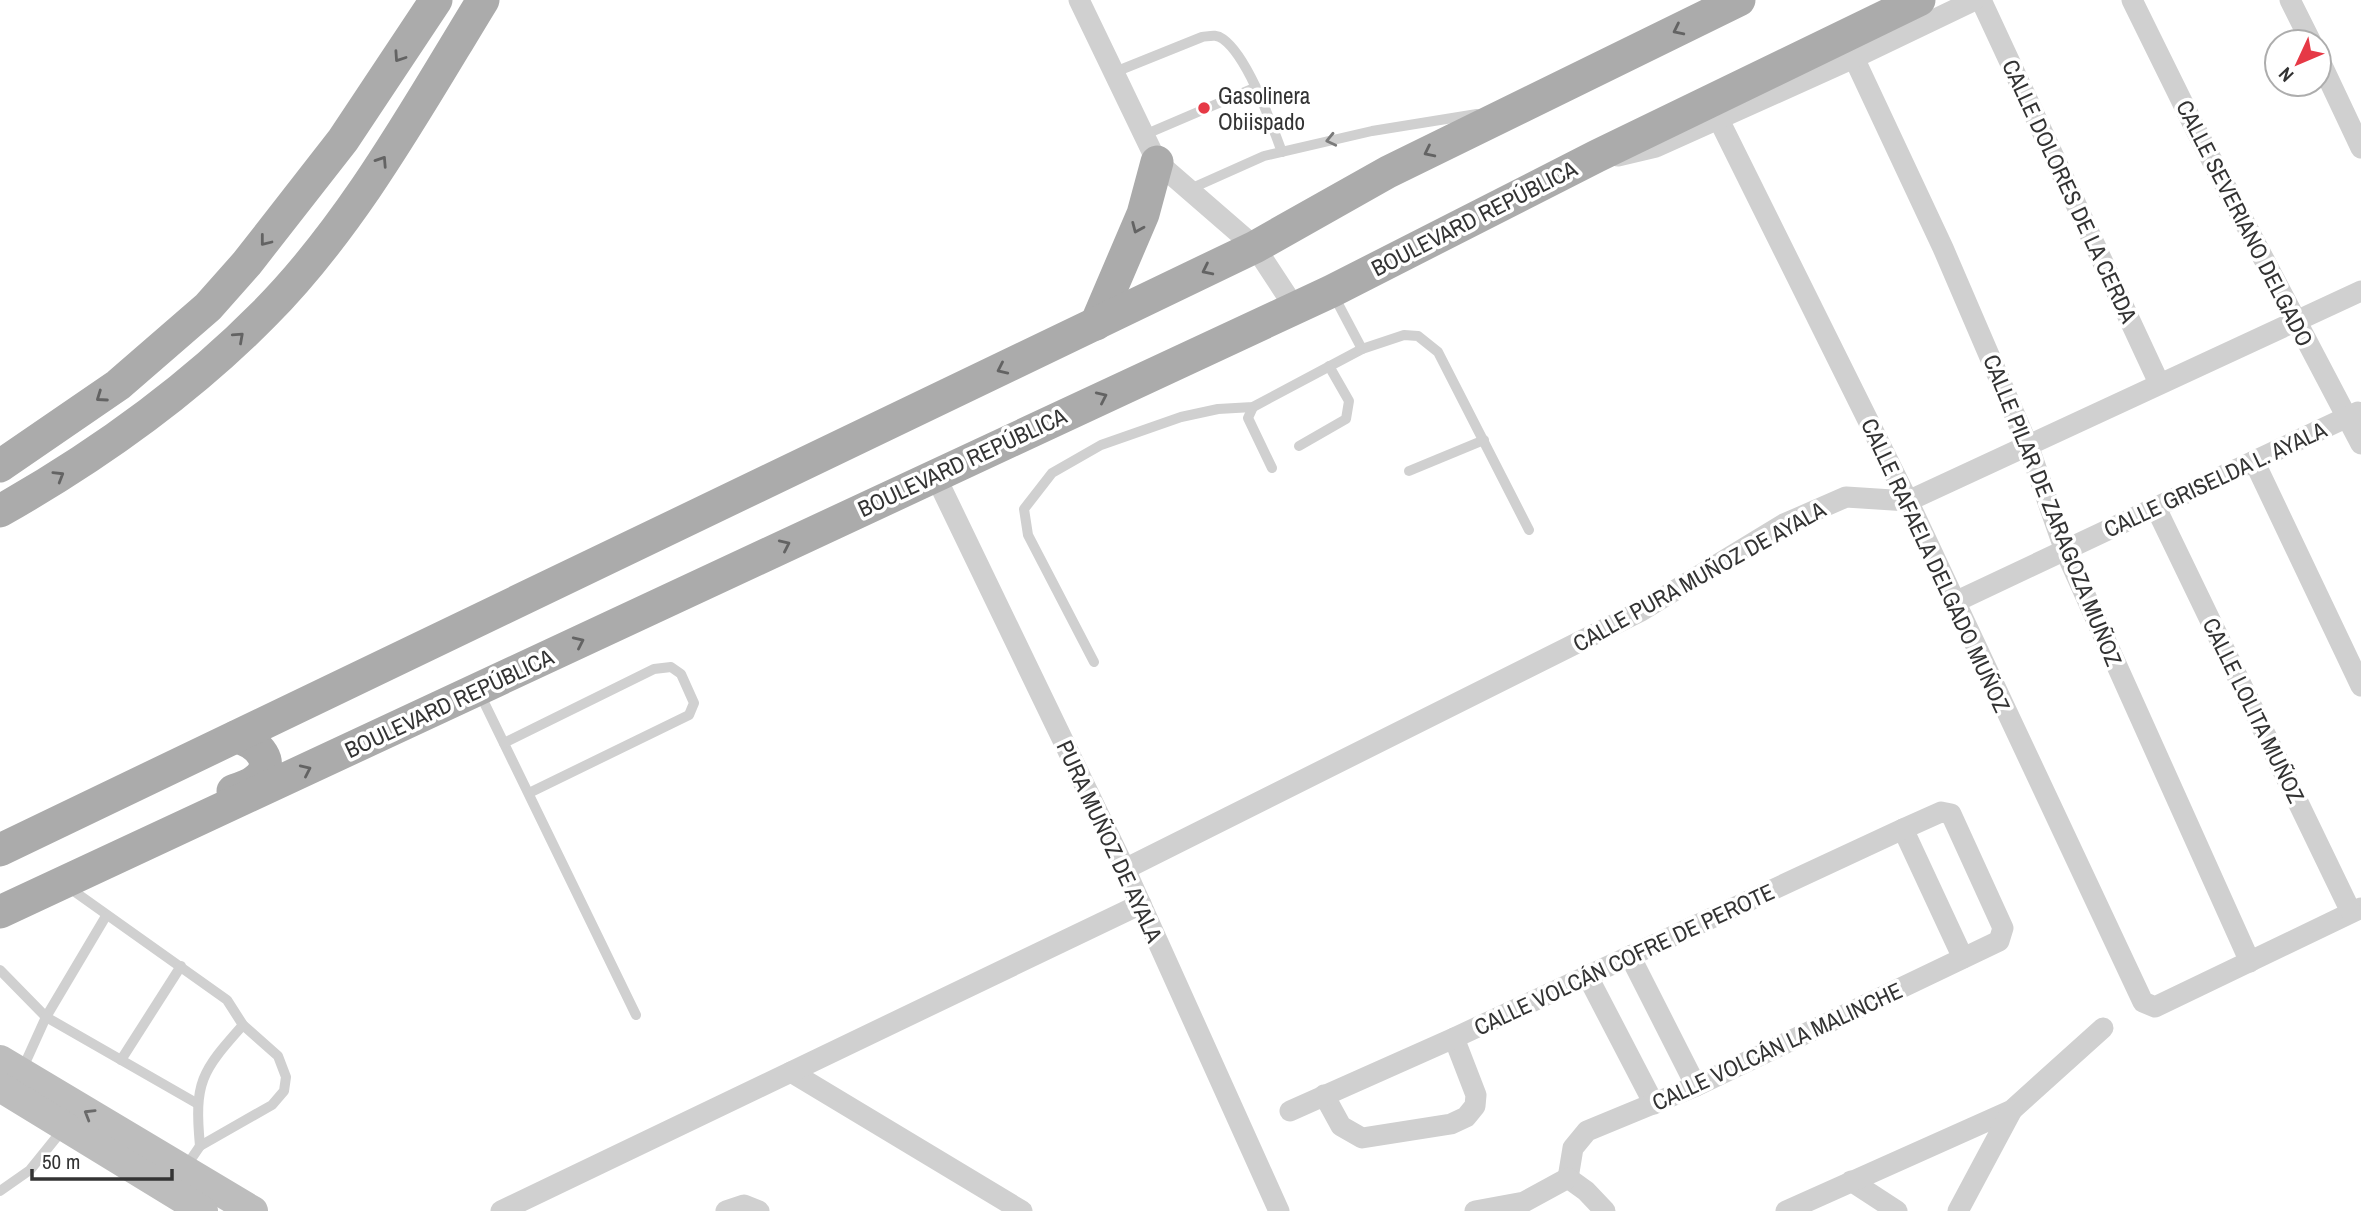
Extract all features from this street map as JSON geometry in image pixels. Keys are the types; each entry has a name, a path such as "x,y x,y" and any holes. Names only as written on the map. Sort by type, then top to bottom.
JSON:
{"main road":[{"path":"0,466 118,385 208,307 247,263 343,140 436,0"},
{"path":"0,511 65,473 119,436 221,354 265,313 350,211 483,0"},
{"path":"5,849 1255,247 1388,172 1739,0"},
{"name":"BOULEVARD REPÚBLICA","path":"0,912 1295,308 1597,156 1919,0"},
{"path":"1096,324 1143,214 1150,148"},
{"path":"131,850 170,820 256,781 264,770 265,759 259,746 236,737"},
{"path":"7,1073 66,1126 185,1169 203,1211"},
{"path":"7,1073 185,1169 253,1211"}],"street":[{"path":"1079,0 1150,148 1190,189 1255,247 1295,308"},
{"path":"1597,156 1636,154 1854,58 1975,0"},
{"name":"CALLE DOLORES DE LA CERDA","path":"1981,0 2160,383"},
{"name":"CALLE SEVERIANO DELGADO","path":"2132,0 2296,322 2354,414 2361,444"},
{"path":"2290,0 2304,28"},
{"name":"CALLE PILAR DE ZARAGOZA MUÑOZ","path":"1854,58 1942,248 2029,447 2064,548 2250,962"},
{"path":"2333,86 2358,135"},
{"name":"CALLE RAFAELA DELGADO MUÑOZ","path":"1718,118 1908,501 2143,1002 2155,1007 2250,962"},
{"name":"CALLE PURA MUÑOZ DE AYALA","path":"1125,869 1641,611 1784,524 1846,497 1908,501 2029,447 2361,290"},
{"name":"CALLE GRISELDA L. AYALA","path":"1955,602 2064,548 2156,508 2354,414"},
{"path":"2255,461 2361,686"},
{"name":"PURA MUÑOZ DE AYALA","path":"935,475 1125,869 1279,1211"},
{"name":"CALLE LOLITA MUÑOZ","path":"2156,508 2356,910"},
{"name":"CALLE VOLCÁN COFRE DE PEROTE","path":"1290,1111 1454,1038 1941,812 1951,814 1955,819 2003,928"},
{"path":"1903,829 1963,958"},
{"path":"501,1211 1140,904"},
{"path":"2250,962 2356,910"},
{"name":"CALLE VOLCÁN LA MALINCHE","path":"1568,1178 1573,1148 1587,1132 1696,1086 2000,941 2003,928"},
{"path":"1630,956 1696,1086"},
{"path":"1588,976 1654,1104"},
{"path":"1786,1211 2012,1110 2103,1028"},
{"path":"1324,1095 1340,1126 1352,1135 1362,1138 1451,1124 1466,1117 1475,1106 1476,1095 1454,1038"},
{"path":"791,1072 1022,1211"},
{"path":"1958,1211 2012,1110"},
{"path":"1475,1211 1524,1202 1568,1178 1586,1191 1605,1211"},
{"path":"1851,1181 1896,1211"}],"lane":[{"path":"1115,72 1213,35 1234,50 1282,152"},
{"path":"1150,148 1254,88"},
{"path":"1190,189 1264,156 1372,131 1519,108"},
{"path":"1332,290 1362,349"},
{"path":"1094,662 1028,535 1024,509 1052,473 1101,445 1181,416 1218,409 1253,407 1362,349 1404,335 1418,336 1429,342 1447,368 1529,530"},
{"path":"1299,446 1346,419 1349,401 1329,366"},
{"path":"1253,407 1248,418 1272,468"},
{"path":"1409,471 1484,440"},
{"path":"504,743 654,668 671,667 681,674 694,703 689,715 529,793"},
{"path":"478,690 636,1015"},
{"path":"63,883 227,1000 243,1025 278,1056 286,1077 284,1091 272,1105 185,1169"},
{"path":"7,1073 46,1017 106,916"},
{"path":"121,1060 181,966"},
{"path":"0,970 46,1017 198,1104"},
{"path":"185,1169 202,1077 243,1025"},
{"path":"0,1191 30,1170 66,1126"}],"place":[{"name":"Gasolinera Obiispado","path":"1204,108"}]}
